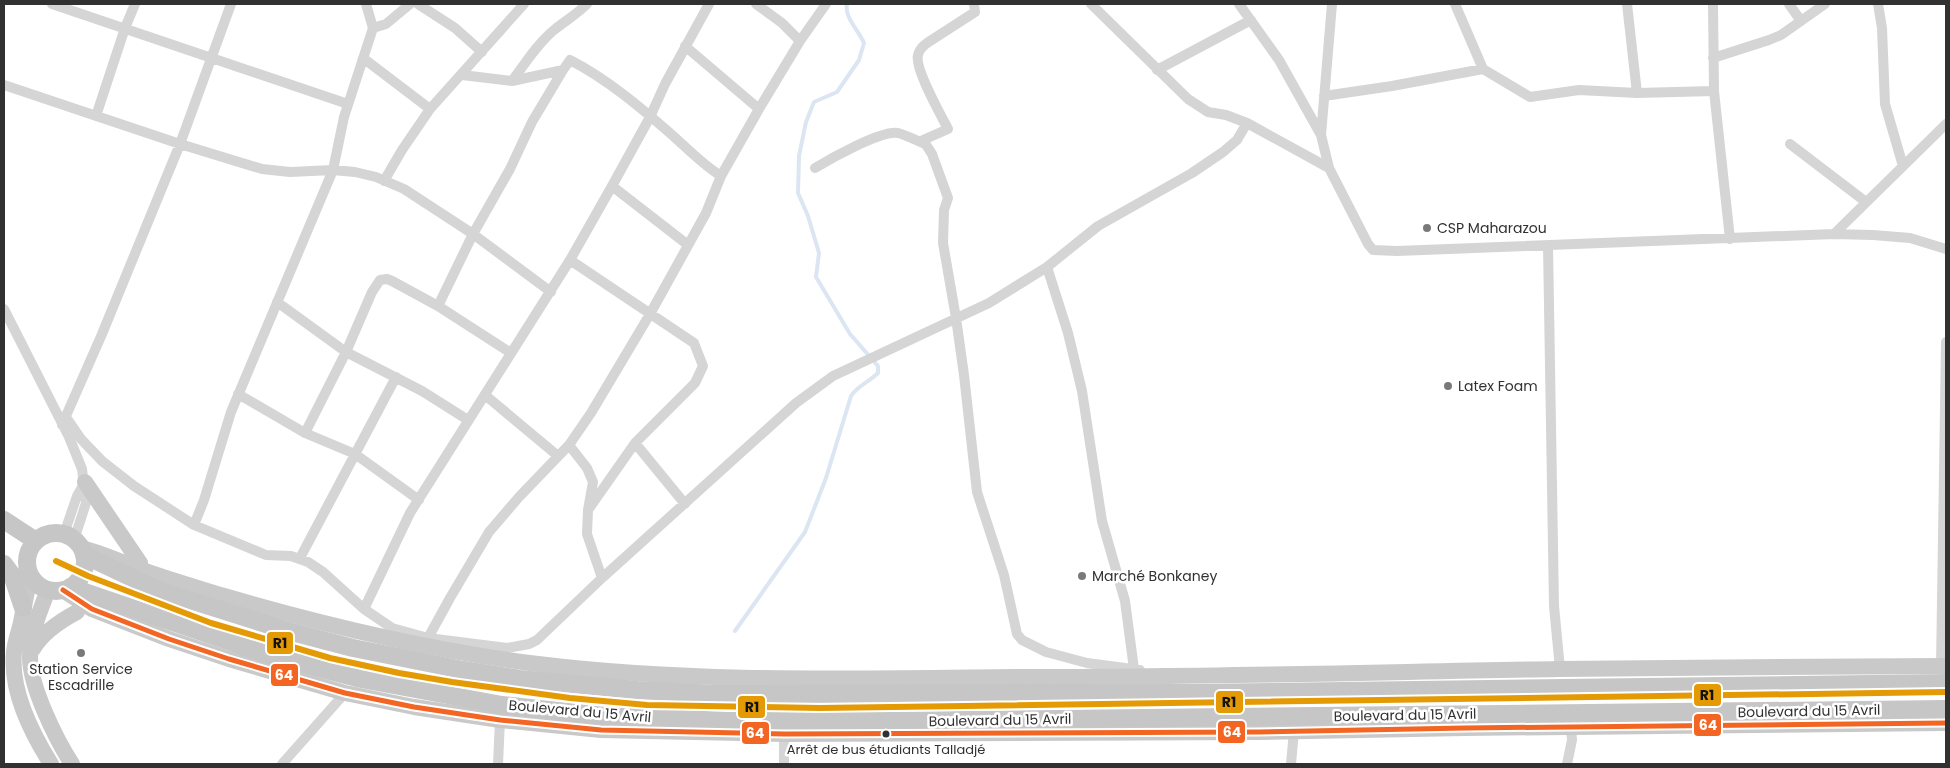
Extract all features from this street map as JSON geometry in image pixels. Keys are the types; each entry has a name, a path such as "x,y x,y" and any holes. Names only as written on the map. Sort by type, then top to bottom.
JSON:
{"highway":[{"path":"4,520 36,541"},
{"path":"4,555 29,573 41,587 59,590 76,583 82,573 85,562 76,544 49,534 36,541 28,554 29,573"},
{"name":"Boulevard du 15 Avril","path":"76,544 158,590 288,631 353,648 463,670 520,679 627,689 717,694 1191,693 1945,672"},
{"path":"4,564 12,575 24,608"},
{"name":"Boulevard du 15 Avril","path":"59,590 266,654 361,679 502,705 604,716 728,721 884,721 1946,708"}],"main road":[{"path":"85,482 144,567"},
{"path":"76,544 226,596 384,638 455,652 539,664 667,675 786,679 1174,677 1560,669 1945,672"},
{"path":"29,573 24,608 15,647 15,673 18,691 29,722 51,764"},
{"path":"59,590 63,603 77,612"},
{"path":"59,590 32,637 30,653 32,672 40,699 72,764"},
{"name":"Boulevard du 15 Avril","path":"59,590 125,623 229,659 345,694 414,708 500,720 601,730 784,734 1294,731 1946,723"},
{"path":"30,653 45,633 64,618 77,612"},
{"name":"Boulevard du 15 Avril","path":"77,612 102,612"}],"street":[{"path":"52,4 348,104"},
{"path":"96,116 125,28 135,4"},
{"path":"64,421 180,144 231,4"},
{"path":"194,525 238,394 333,170 348,104 373,28 366,4"},
{"path":"373,28 386,24 410,4"},
{"path":"418,4 455,28 482,52"},
{"path":"384,181 402,150 430,109 524,4"},
{"path":"512,81 542,42 587,4"},
{"path":"364,608 410,513 570,260 650,117 665,84 709,4"},
{"path":"756,4 782,23 800,41"},
{"path":"428,638 489,532 569,446 591,413 650,314 706,213 721,176 800,41 826,4"},
{"path":"923,143 923,140 948,129 920,71 917,61 918,54 927,43 971,16 976,10 974,4"},
{"path":"1091,4 1188,99 1208,112 1226,115 1247,122 1329,168"},
{"path":"1239,4 1279,60 1321,135 1329,168 1368,244 1373,250 1397,252 1834,234 1873,234 1910,238 1946,249"},
{"path":"1321,135 1332,4"},
{"path":"1455,4 1483,69 1530,98 1579,90 1637,93 1714,91"},
{"path":"1627,4 1637,93"},
{"path":"1713,4 1714,91 1730,239"},
{"path":"1789,4 1802,21"},
{"path":"1713,58 1769,40 1802,21 1825,4"},
{"path":"1878,4 1882,28 1885,104 1904,166"},
{"path":"1157,70 1251,20"},
{"path":"685,46 760,109"},
{"path":"364,58 430,109"},
{"path":"438,306 473,234 510,169 532,122 570,60 610,85 721,176"},
{"path":"1324,96 1392,86 1483,69"},
{"path":"462,75 512,81 564,70"},
{"path":"4,85 180,144 262,168 290,172 333,170 355,172 384,181 404,189 473,234 551,292"},
{"path":"64,421 102,461 134,486 194,525 266,555 300,558 323,572 364,608 392,628 428,638 507,648 528,644 537,640 602,578 796,404 833,376 989,303 1047,268 1098,226 1192,173 1223,152 1237,140 1247,122"},
{"path":"1834,234 1946,124"},
{"path":"815,168 874,138 896,132 923,143 932,154 948,198 942,230 942,243 956,318 977,492 1004,575 1017,634 1022,640 1046,652 1087,663 1163,672 1174,677"},
{"path":"1790,144 1866,202"},
{"path":"612,186 688,245"},
{"path":"1548,246 1554,606 1560,669"},
{"path":"570,260 694,343 703,366 695,383 635,443 588,510"},
{"path":"1047,268 1068,333 1082,391 1102,521 1125,601 1134,669"},
{"path":"305,433 346,352 372,292 380,280 387,279 392,281 438,306 511,353"},
{"path":"277,302 346,352 422,390 468,420"},
{"path":"4,309 64,421 82,469 86,503 76,544"},
{"path":"1945,672 1946,342"},
{"path":"300,558 396,376"},
{"path":"238,394 305,433 355,454 419,500"},
{"path":"485,395 558,456"},
{"path":"635,443 685,504"},
{"path":"569,446 591,474 593,482 588,510 587,534 602,578"},
{"path":"282,764 345,694"},
{"path":"498,764 500,720"},
{"path":"1567,764 1572,740 1571,728"},
{"path":"1290,764 1294,731"},
{"path":"784,734 784,764"}],"waterway":[{"path":"735,631 805,532 826,478 851,396 856,389 878,373 878,366 850,334 816,277 819,253 808,216 798,193 799,156 806,122 814,102 837,92 859,60 864,43 850,19 847,4"}],"transit line":[{"name":"R1","path":"56,561 88,576 211,623 330,658 452,682 570,698 647,705 820,708 1946,692"},
{"name":"64","path":"63,590 92,609 169,639 229,659 345,693 414,707 500,720 601,730 784,734 1259,732 1946,723"}],"place":[{"name":"CSP Maharazou","path":"1427,228"},
{"name":"Latex Foam","path":"1448,386"},
{"name":"Marché Bonkaney","path":"1082,576"},
{"name":"Station Service Escadrille","path":"81,653"},
{"name":"Arrêt de bus étudiants Talladjé","path":"886,734"}]}
